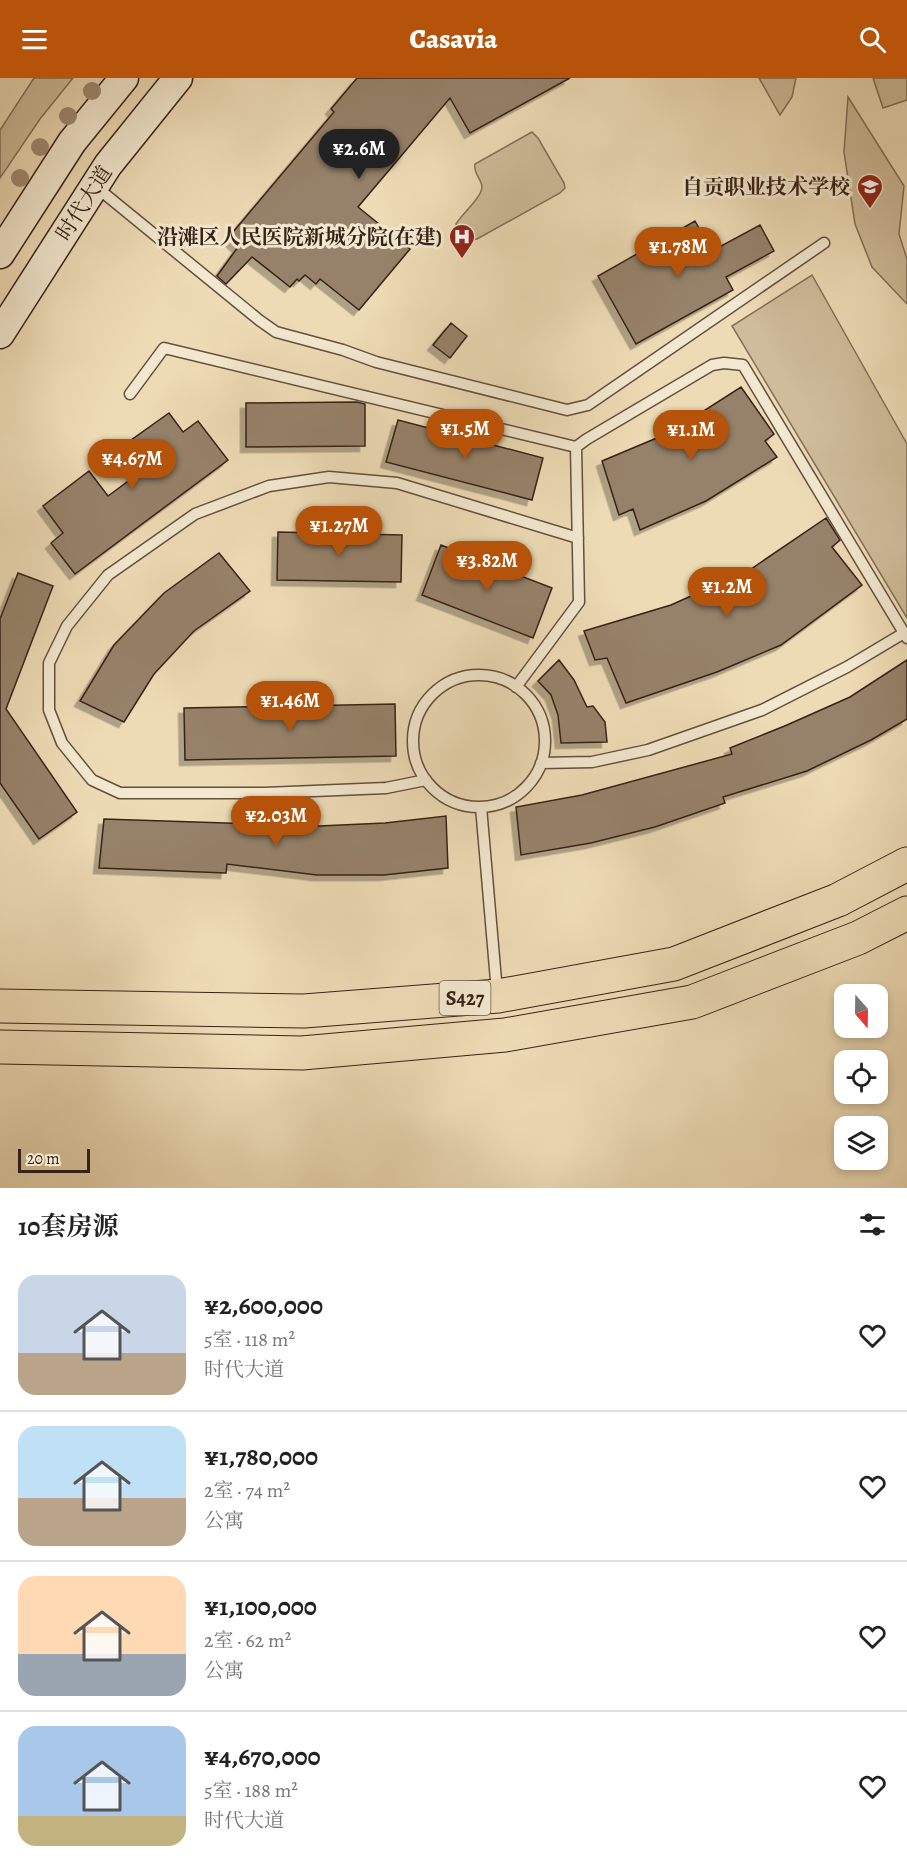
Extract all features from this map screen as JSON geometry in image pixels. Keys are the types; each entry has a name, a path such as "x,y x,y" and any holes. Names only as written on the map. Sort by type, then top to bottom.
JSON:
{"main road":[{"name":"时代大道","path":"0,254 72,142 124,78"},
{"name":"时代大道","path":"0,334 108,165 178,78"},
{"name":"S427","path":"0,1006 304,1011 498,996 674,964 838,900 907,864"},
{"name":"S427","path":"0,1047 302,1053 506,1035 692,1002 858,938 907,913"}],"lane":[{"path":"94,186 276,332 382,363 567,410 588,405 824,243"},
{"path":"130,394 164,348 576,447"},
{"path":"542,763 592,762 648,750 762,710 906,635 743,365 724,363 712,365 576,447"},
{"path":"516,687 579,602 576,447"},
{"path":"426,780 386,788 364,789 265,793 120,793 92,780 62,743 49,710 49,663 67,626 108,575 195,514 269,486 329,477 397,483 578,538"},
{"path":"493,676 516,687 533,702 545,731 542,763 534,777 518,794 496,805 465,806 436,792 417,766 413,751 416,719 434,693 447,684 462,677 493,676"},
{"path":"481,807 498,996"}],"shaded area":[{"path":"34,78 73,78 40,119 0,178 0,130"},
{"path":"759,78 796,78 792,97 780,115"},
{"path":"873,78 907,78 907,100 883,108"},
{"path":"848,97 904,186 899,234 907,259 907,304 872,267 855,224 844,152"},
{"path":"532,132 538,138 565,188 560,193 477,239 468,240 458,231 456,224 481,191 482,187 475,164"},
{"path":"812,275 907,444 907,618 732,326"}],"building":[{"path":"357,78 570,78 470,133 450,98 358,207 410,249 359,310 320,279 316,284 305,275 299,281 297,279 290,287 252,257 226,284 217,276 238,247 228,238 334,112 331,109"},
{"path":"695,221 712,251 760,225 774,251 726,277 733,290 636,344 598,276"},
{"path":"451,323 467,336 450,358 433,345"},
{"path":"741,387 774,434 765,441 777,457 706,501 640,530 633,509 619,515 602,461 671,432"},
{"path":"357,402 365,404 365,446 246,447 246,403"},
{"path":"169,413 183,432 198,421 228,460 75,574 51,543 63,533 43,506 89,471 108,496 139,473 120,448"},
{"path":"398,420 543,458 532,500 386,462"},
{"path":"826,518 840,540 832,547 862,585 781,645 717,672 626,703 607,658 595,660 584,631 671,605 751,569"},
{"path":"278,532 402,535 401,582 277,580"},
{"path":"441,545 552,588 533,638 422,595"},
{"path":"219,553 250,591 194,631 154,674 124,722 80,701 114,645 164,593"},
{"path":"18,573 53,586 6,709 77,812 39,839 0,783 0,619"},
{"path":"559,660 574,680 587,707 593,706 605,722 607,742 561,743 558,715 551,695 538,681"},
{"path":"907,660 907,719 871,740 807,771 723,797 725,803 655,827 591,843 521,855 516,807 582,795 732,754 730,748 850,697"},
{"path":"395,704 396,756 185,760 184,708"},
{"path":"446,816 448,868 384,875 317,875 227,864 226,873 99,868 104,819 256,824 256,819 319,826 385,823"}],"place":[{"name":"自贡职业技术学校","path":"870,210"},
{"name":"沿滩区人民医院新城分院(在建)","path":"462,260"}]}
